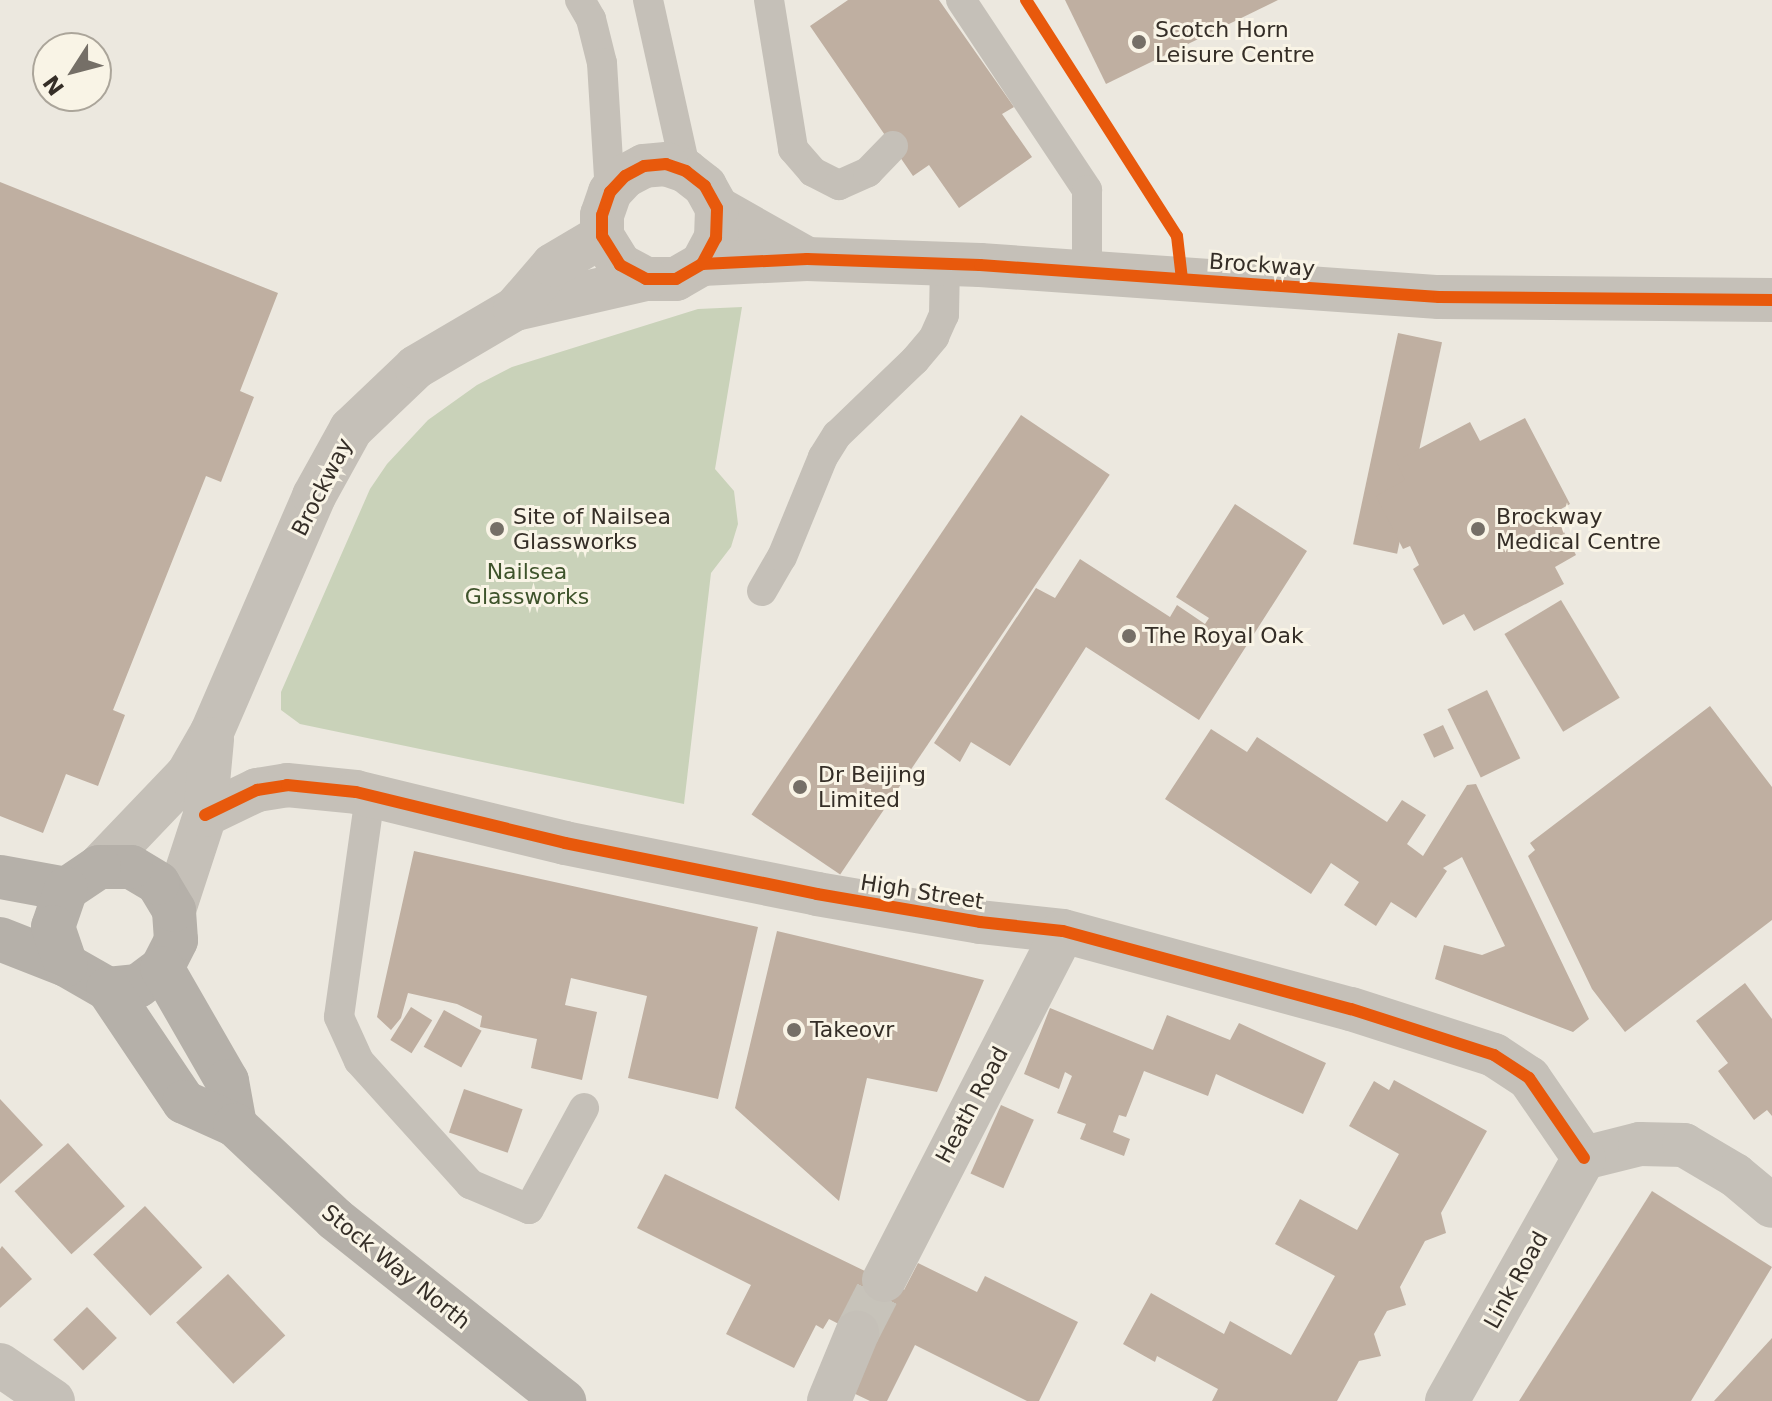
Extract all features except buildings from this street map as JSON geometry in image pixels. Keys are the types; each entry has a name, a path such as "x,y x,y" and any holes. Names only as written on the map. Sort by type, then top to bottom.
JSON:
{"main road":[{"path":"0,877 83,878 131,867 158,883 174,910 176,940 162,968 138,986 108,989"},
{"path":"66,965 53,927 83,878"},
{"path":"0,939 66,965"},
{"name":"Stock Way North","path":"66,965 108,989 184,1102 235,1125 335,1219 564,1401"},
{"path":"162,968 227,1081 235,1125"}],"street":[{"path":"646,279 620,265 602,236 602,215 610,192 625,176 644,166 666,164 686,171"},
{"name":"Brockway","path":"686,171 705,186 717,208 807,259"},
{"path":"702,264 716,238 717,208"},
{"name":"Brockway","path":"515,309 553,265 602,236"},
{"name":"Brockway","path":"83,878 188,774 212,732 314,496 351,429 416,367 515,309 646,279 676,279 702,264 807,259 1087,272 1439,297 1772,300"},
{"name":"Brockway","path":"174,910 205,815 212,732"},
{"name":"High Street","path":"205,815 257,790 287,785 370,796 565,843 817,894 980,922 1063,931 1310,997 1494,1055 1529,1078 1584,1158"},
{"name":"Heath Road","path":"884,1280 1063,931"},
{"path":"1584,1158 1640,1144 1684,1145 1735,1175 1772,1206"},
{"name":"Link Road","path":"1447,1401 1584,1158"},
{"path":"829,1401 857,1333"},
{"path":"0,1365 53,1401"}],"lane":[{"path":"648,0 686,171"},
{"path":"769,0 793,149 813,172 839,185 868,172 893,146"},
{"path":"961,0 1087,190 1087,272"},
{"path":"590,6 602,63 610,192"},
{"path":"762,591 782,557 823,457 837,435 915,360 934,337 944,315 945,265"},
{"path":"370,796 339,1017 359,1061 470,1184 529,1209 584,1108"}],"green space":[{"name":"Nailsea Glassworks","path":"742,307 715,469 734,491 738,524 731,547 711,573 684,804 300,724 281,710 281,692 370,489 387,464 428,420 477,385 512,367 698,309"}],"tunnel":[{"path":"857,1333 884,1280"}],"cycle path":[{"path":"1026,0 1177,236 1182,279"},
{"path":"702,264 716,238 717,208 705,186 686,171 666,164 644,166 625,176 610,192 602,215 602,236 620,265 646,279 676,279 702,264 807,259 980,265 1439,297 1772,300"},
{"path":"205,815 257,790 287,785 356,792 565,843 817,894 980,922 1063,931 1351,1009 1494,1055 1529,1078 1584,1158"}],"place":[{"name":"Scotch Horn Leisure Centre","path":"1139,42"},
{"name":"Site of Nailsea Glassworks","path":"497,529"},
{"name":"Brockway Medical Centre","path":"1478,529"},
{"name":"The Royal Oak","path":"1129,636"},
{"name":"Dr Beijing Limited","path":"800,787"},
{"name":"Takeovr","path":"794,1030"}]}
